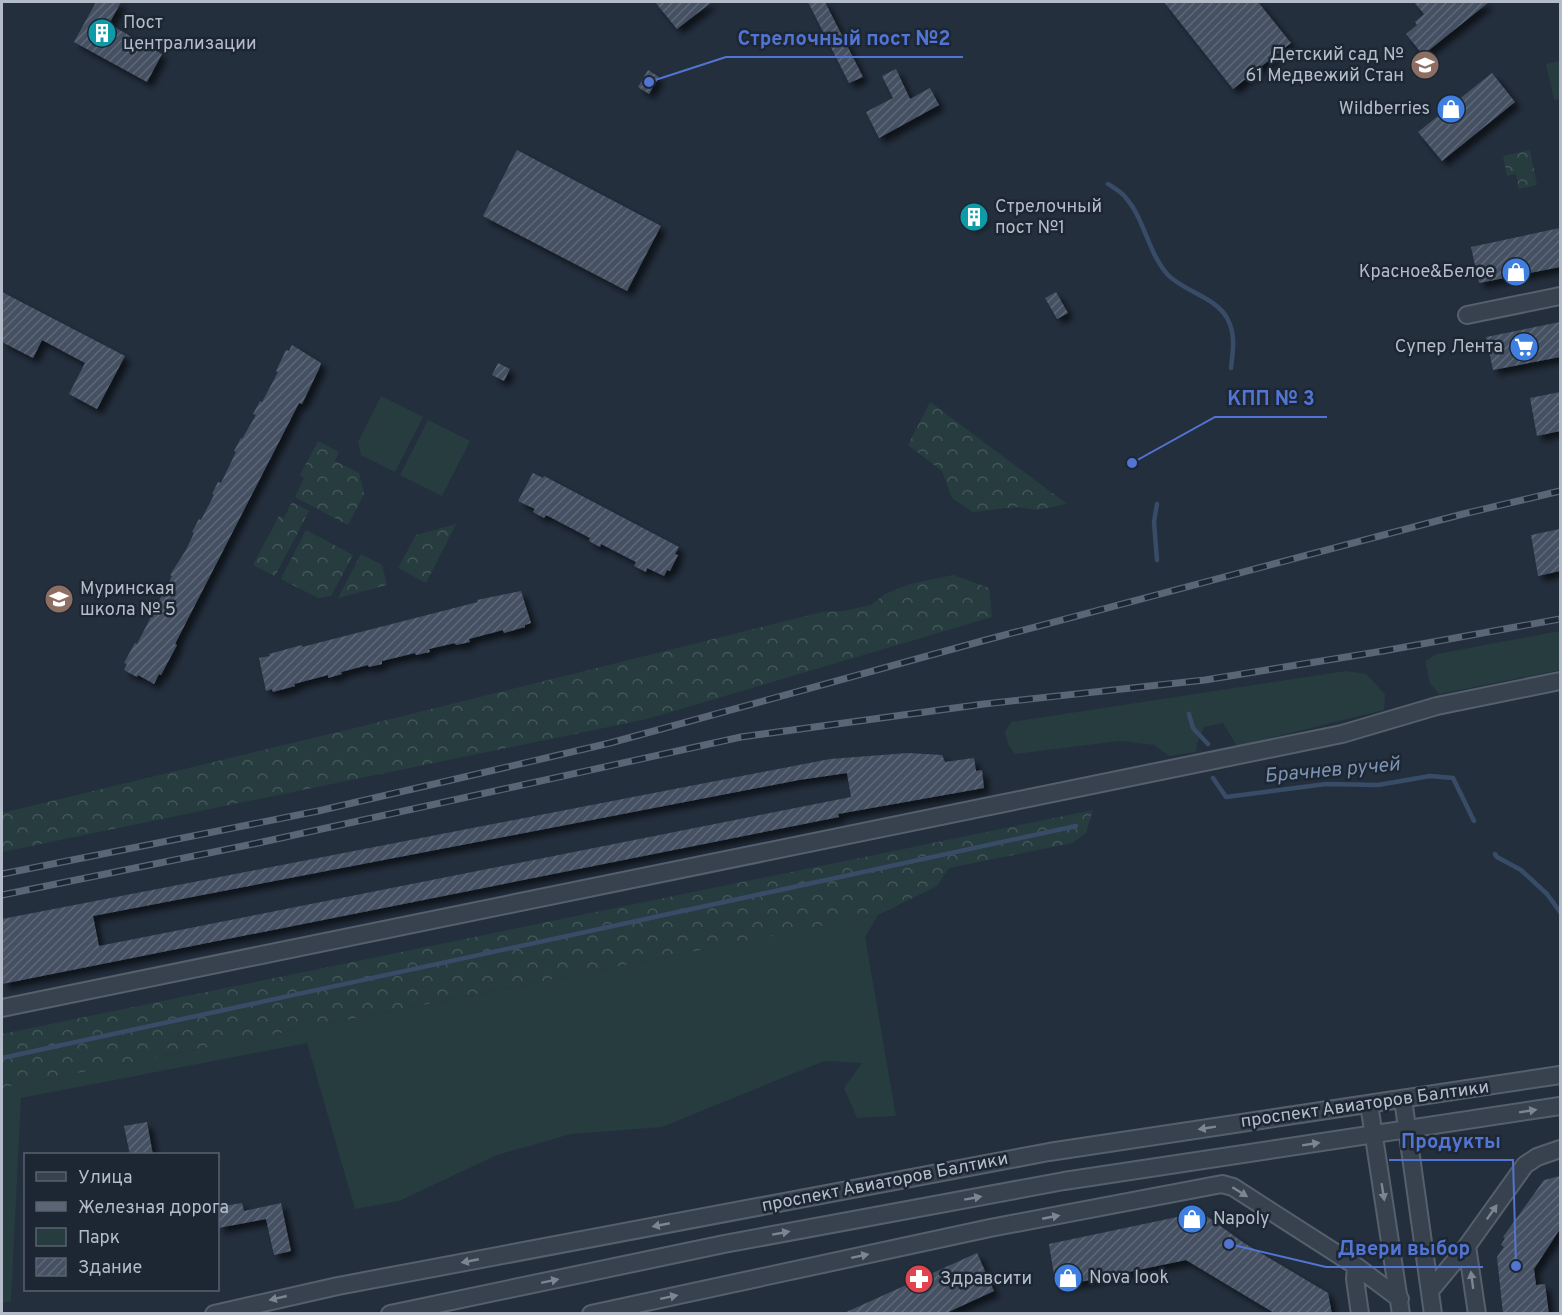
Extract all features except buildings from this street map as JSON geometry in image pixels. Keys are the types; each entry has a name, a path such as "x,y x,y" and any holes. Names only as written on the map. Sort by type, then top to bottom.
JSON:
{"street":[{"path":"1467,315 1560,296"},
{"path":"2,1008 1342,734 1437,706 1560,681"},
{"name":"проспект Авиаторов Балтики","path":"214,1314 338,1286 1049,1152 1560,1075"},
{"path":"1403,1099 1433,1314"},
{"path":"1369,1104 1400,1306"},
{"name":"проспект Авиаторов Балтики","path":"390,1314 724,1244 1052,1183 1560,1106"},
{"path":"1430,1291 1467,1246 1525,1165 1556,1150"},
{"path":"591,1314 979,1231 1222,1184 1233,1187 1356,1266 1400,1306"},
{"path":"1467,1246 1477,1314"},
{"path":"1356,1266 1355,1279 1360,1314"}],"green space":[{"path":"1560,61 1560,99 1554,100 1546,64"},
{"path":"1530,150 1537,185 1519,189 1516,174 1507,176 1503,156"},
{"path":"381,396 423,417 395,472 361,455 358,442"},
{"path":"930,402 1067,504 1037,510 1016,507 973,512 952,498 942,471 908,445"},
{"path":"428,420 470,441 442,496 400,475"},
{"path":"318,441 339,452 335,461 359,473 364,494 348,525 295,497 304,478 300,475"},
{"path":"292,502 309,511 275,576 253,565 279,516 284,518"},
{"path":"456,524 426,583 398,568 416,535"},
{"path":"306,530 353,555 331,596 318,598 281,579"},
{"path":"361,554 382,565 387,585 338,598"},
{"path":"953,575 989,588 992,617 647,719 2,852 2,813 822,612 843,611 871,605 885,594 910,584"},
{"path":"1560,631 1560,670 1439,694 1430,683 1425,661 1437,654"},
{"path":"1346,671 1366,674 1385,694 1384,710 1237,746 1223,723 1204,727 1196,752 1169,756 1154,745 1120,741 1015,754 1009,746 1005,732 1011,722"},
{"path":"1093,810 1086,833 1072,843 949,868 937,886 878,915 2,1088 2,1034"},
{"path":"878,915 865,937 896,1116 857,1118 844,1088 862,1063 824,1061 662,1127 571,1134 497,1155 399,1201 355,1209 307,1043 21,1098 11,1301 2,1303 2,1088"}],"waterway":[{"name":"Брачнев ручей","path":"1108,184 1122,194 1138,216 1156,257 1168,275 1215,305 1227,318 1233,336 1231,368"},
{"path":"1157,504 1154,522 1157,560"},
{"name":"Брачнев ручей","path":"1189,714 1193,728 1208,744"},
{"name":"Брачнев ручей","path":"1213,778 1226,797 1326,784 1378,785 1430,776 1453,778 1474,821"},
{"path":"2,1058 1076,826"},
{"name":"Брачнев ручей","path":"1495,854 1521,870 1547,894 1560,912"}],"railway":[{"path":"2,874 318,811 610,743 982,641 1463,514 1560,491"},
{"path":"2,895 258,843 741,737 984,704 1205,680 1560,619"}],"place":[{"name":"Пост централизации","path":"102,33"},
{"name":"Детский сад № 61 Медвежий Стан","path":"1425,65"},
{"name":"Стрелочный пост №2","path":"649,82"},
{"name":"Wildberries","path":"1451,109"},
{"name":"Стрелочный пост №1","path":"974,217"},
{"name":"Красное&Белое","path":"1516,272"},
{"name":"Супер Лента","path":"1524,347"},
{"name":"КПП № 3","path":"1132,463"},
{"name":"Муринская школа № 5","path":"59,599"},
{"name":"Napoly","path":"1192,1219"},
{"name":"Двери выбор","path":"1229,1244"},
{"name":"Продукты","path":"1516,1266"},
{"name":"Nova look","path":"1068,1278"},
{"name":"Здравсити","path":"919,1279"}]}
